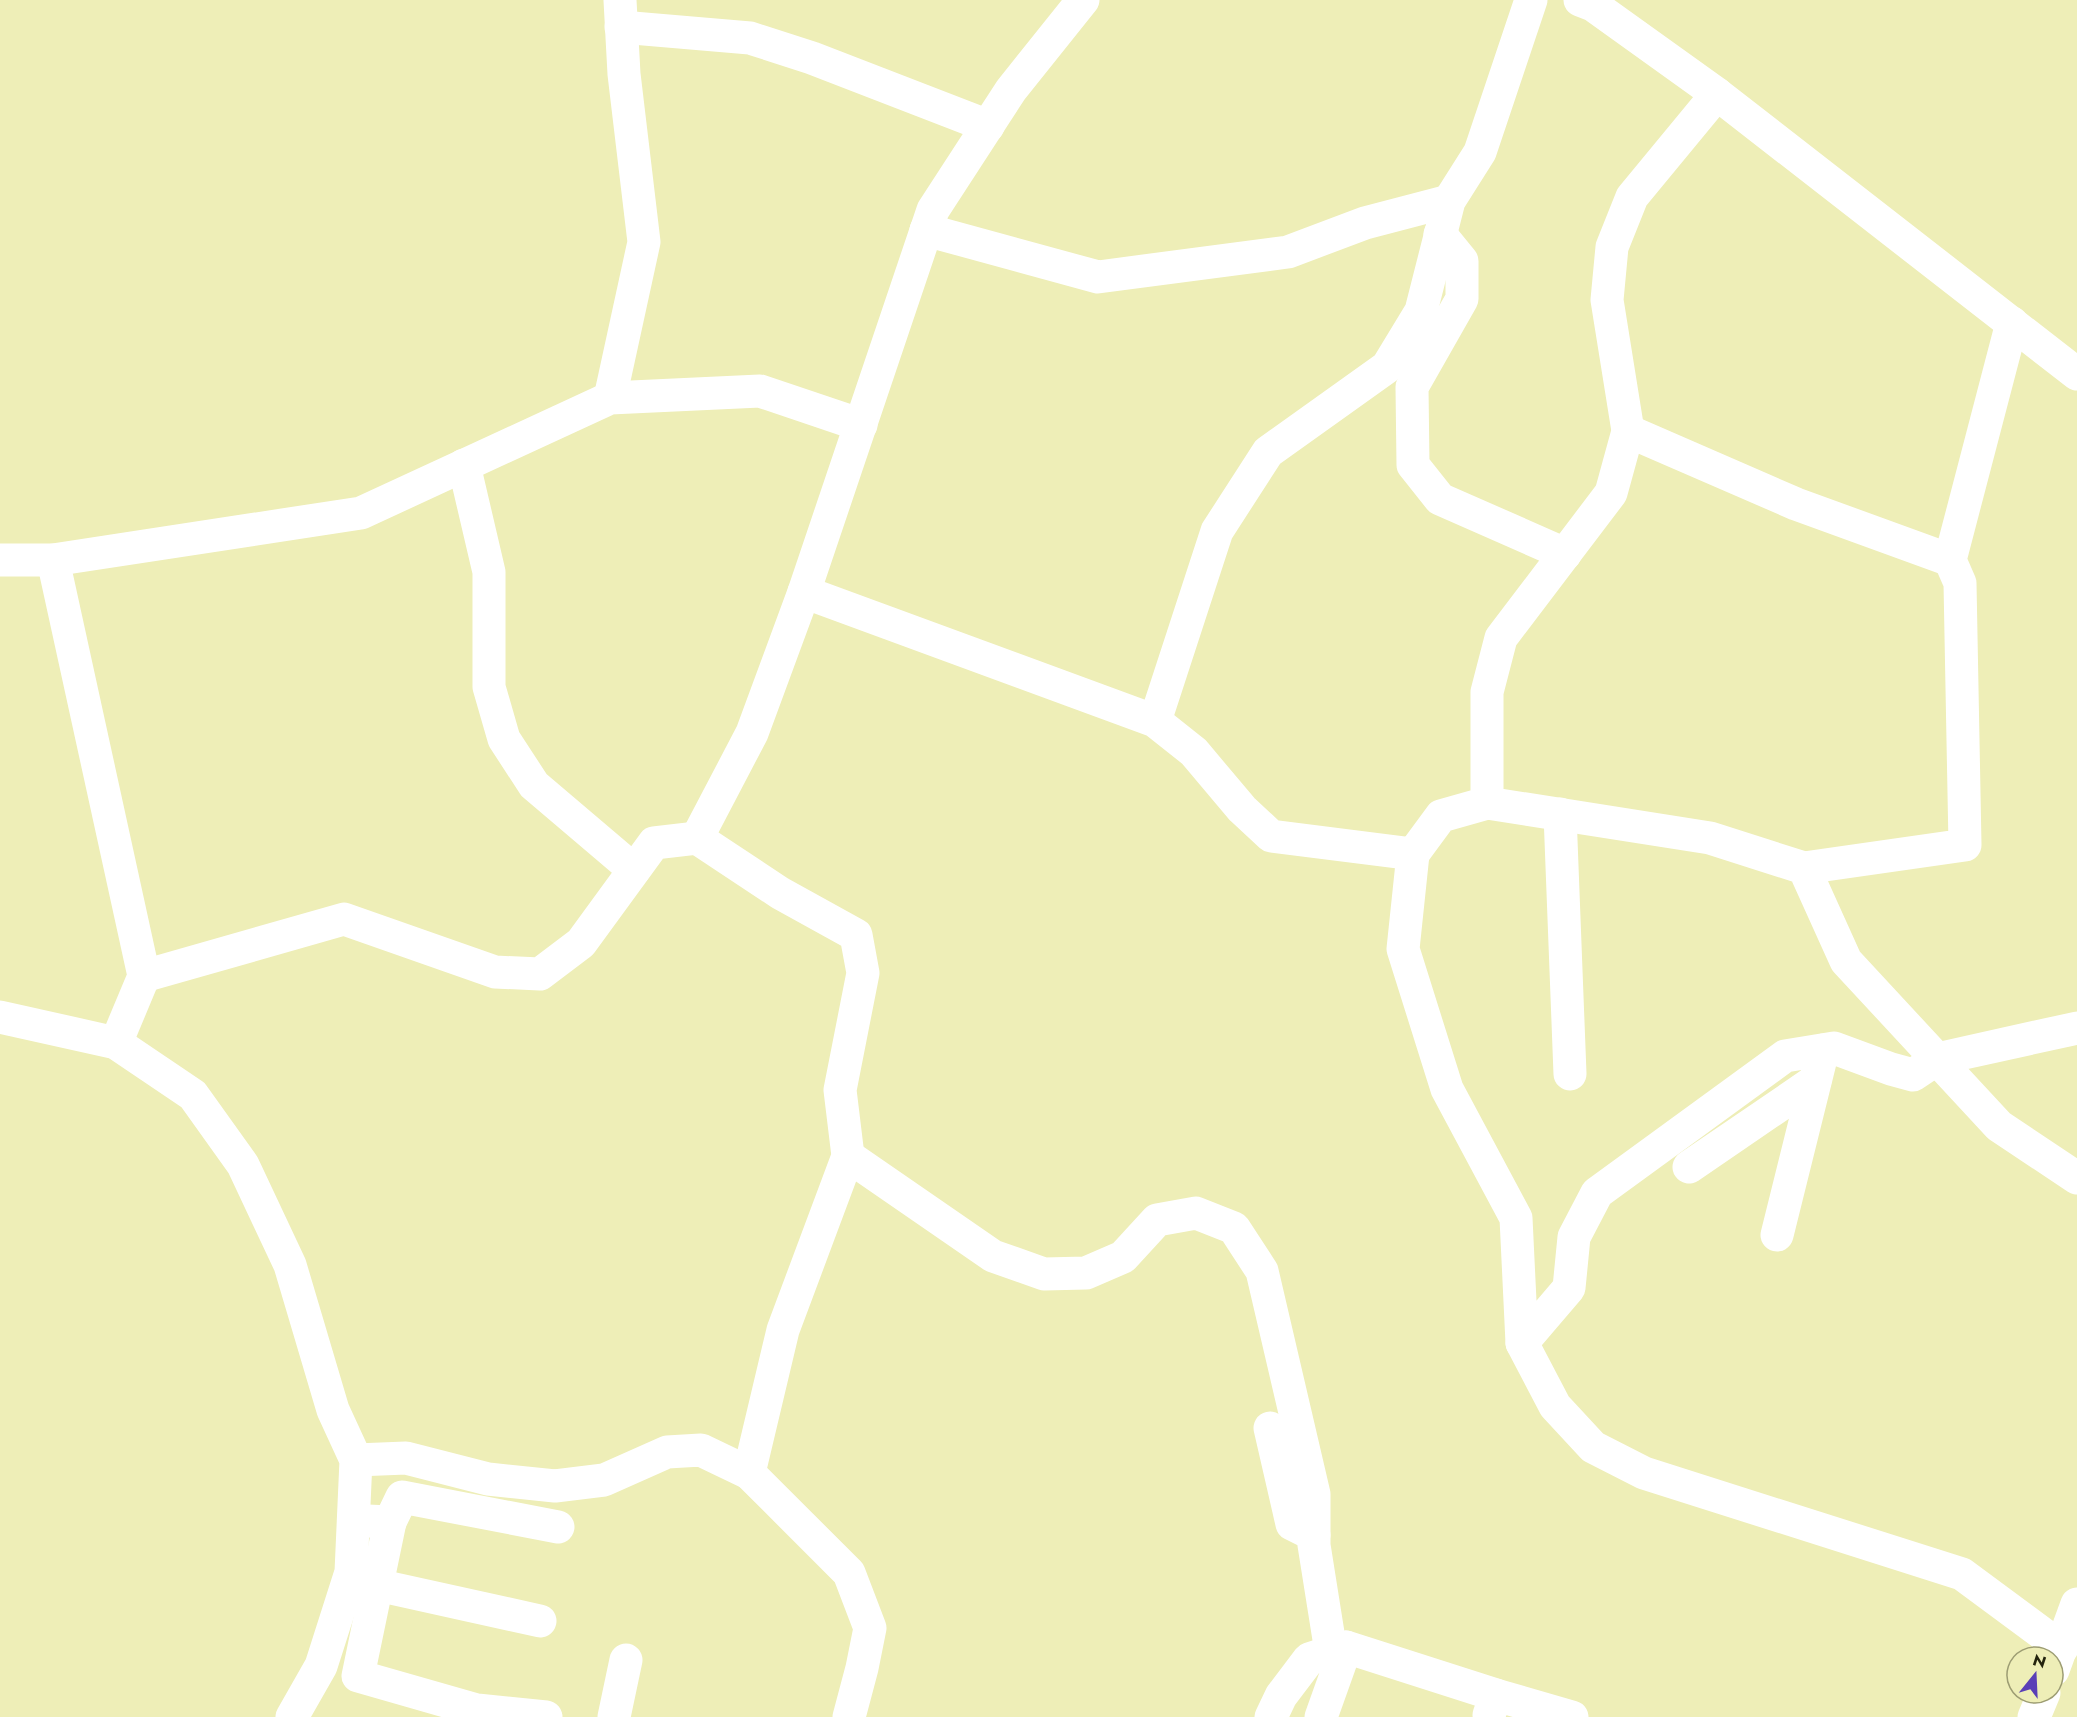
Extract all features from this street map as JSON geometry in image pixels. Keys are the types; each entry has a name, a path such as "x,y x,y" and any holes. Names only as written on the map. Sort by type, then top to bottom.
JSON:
{"street":[{"path":"697,837 752,733 804,592 933,210 1011,90 1083,0"},
{"path":"1155,721 1217,531 1268,452 1387,367 1421,311 1449,201 1480,152 1531,0"},
{"path":"1580,0 1593,4 1717,94 2077,374"},
{"path":"610,398 644,242 620,13 750,38 812,58 988,126"},
{"path":"1487,803 1487,692 1501,638 1611,493 1628,430 1607,300 1612,247 1632,197 1717,94"},
{"path":"926,230 1098,277 1288,252 1365,223 1449,201"},
{"path":"1440,234 1462,261 1462,299 1412,387 1413,465 1440,499 1565,554"},
{"path":"2012,323 1950,561 1960,583 1965,845 1804,868 1710,838 1487,803 1441,816 1413,854 1403,949 1447,1089 1516,1218 1522,1343 1555,1406 1593,1447 1644,1473 1962,1574 2041,1645"},
{"path":"0,560 53,560 361,513 610,398 760,392 861,425"},
{"path":"1628,430 1796,504 1950,561"},
{"path":"464,465 489,572 489,687 504,739 534,785 634,870"},
{"path":"53,560 144,976 116,1043"},
{"path":"804,592 1155,721 1194,752 1242,809 1271,836 1413,854"},
{"path":"1560,814 1570,1074"},
{"path":"144,976 344,919 495,972 540,974 581,943 654,843 697,837 780,893 856,935 863,973 840,1090 848,1156 783,1330 749,1473"},
{"path":"1804,868 1846,961 1999,1126 2077,1178"},
{"path":"0,1017 116,1043 193,1095 243,1165 290,1265 333,1410 356,1460 351,1572 321,1666 292,1717"},
{"path":"1522,1343 1569,1288 1574,1237 1597,1193 1785,1056 1834,1048 1891,1070 1913,1075 1937,1059 2077,1028"},
{"path":"1777,1235 1823,1050"},
{"path":"1689,1167 1815,1081"},
{"path":"848,1156 993,1256 1044,1274 1086,1272 1123,1257 1157,1220 1196,1213 1234,1228 1262,1271 1314,1494 1314,1535 1338,1649 1321,1717"},
{"path":"1270,1428 1292,1524 1314,1535"},
{"path":"356,1460 406,1458 488,1479 555,1486 604,1480 667,1452 701,1450 749,1473 849,1573 870,1628 849,1717"},
{"path":"546,1717 477,1710 358,1676 390,1522 402,1497 558,1527"},
{"path":"353,1520 390,1522"},
{"path":"377,1585 540,1621"},
{"path":"2062,1645 2077,1604"},
{"path":"1271,1717 1281,1696 1309,1659 1338,1649 1492,1706 1572,1717"},
{"path":"614,1717 626,1660"}]}
